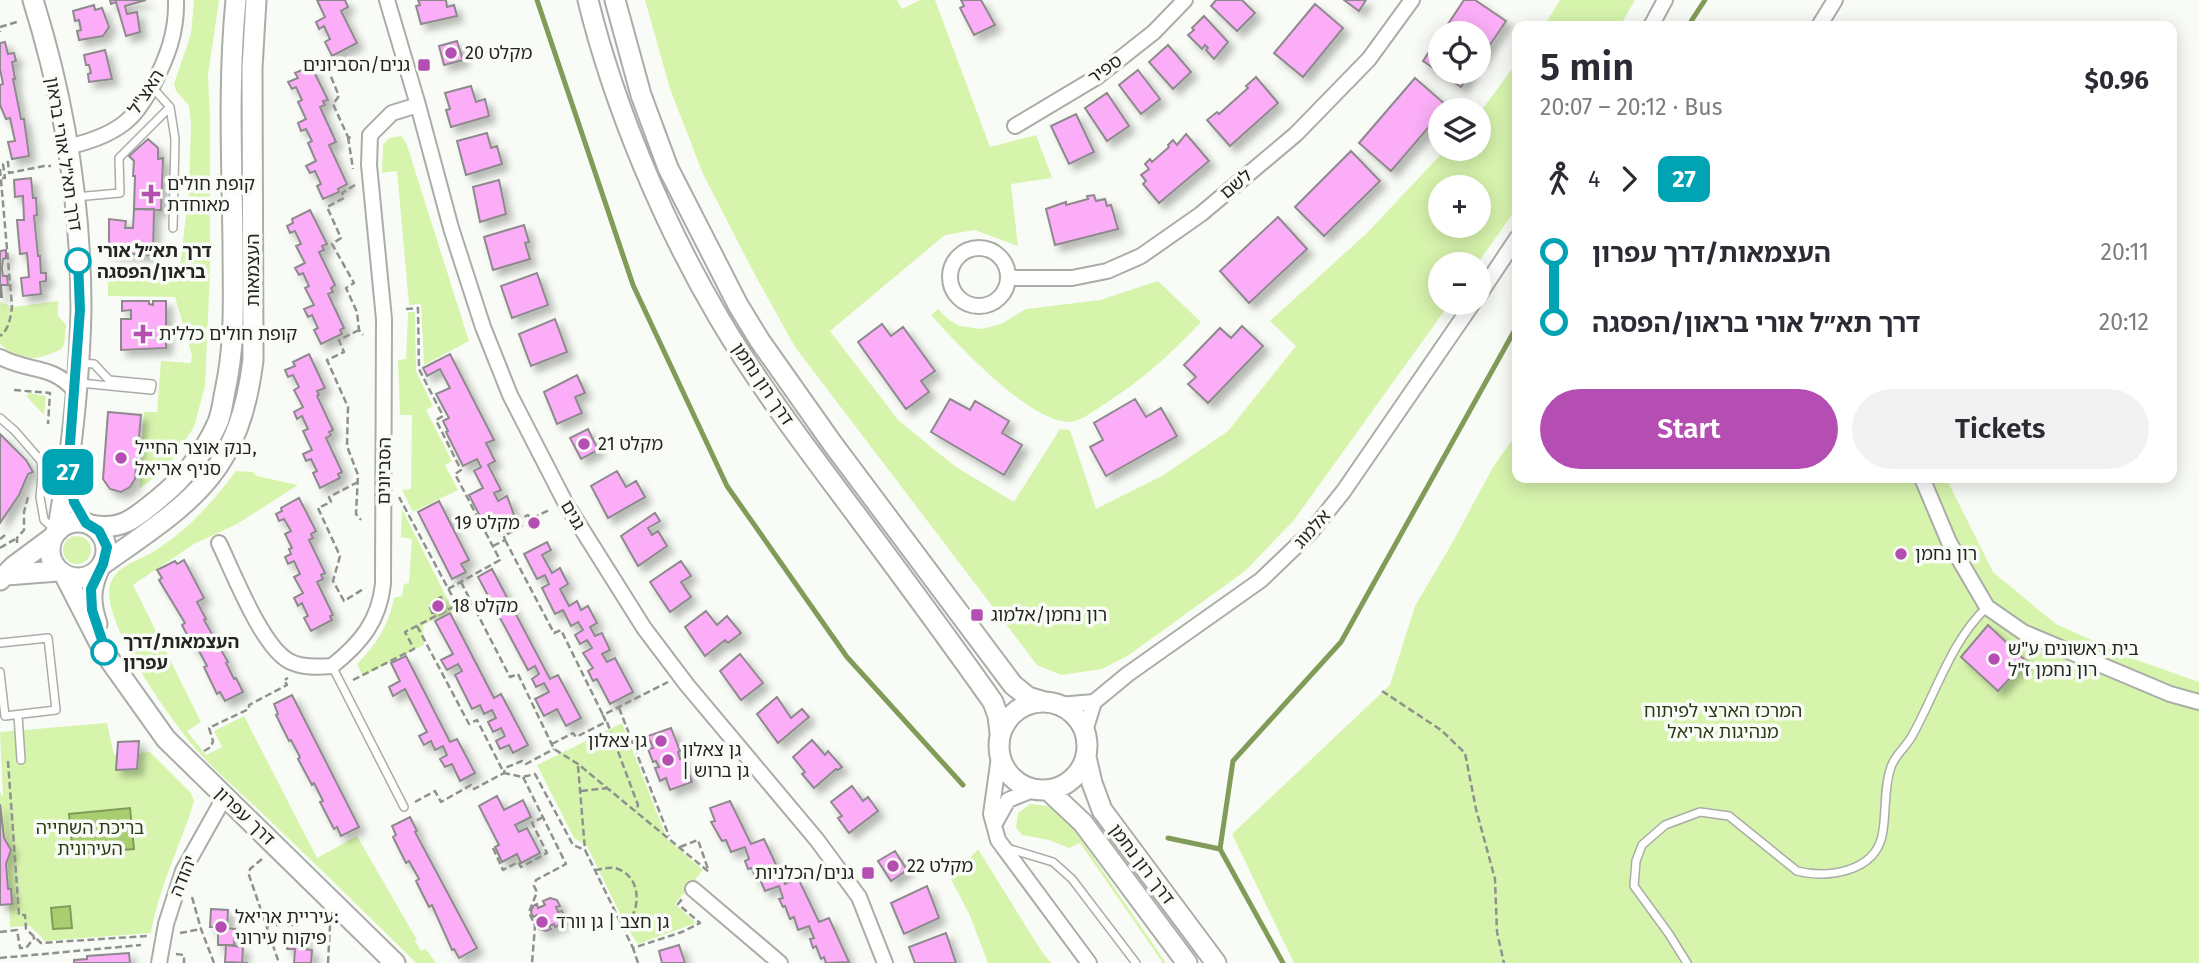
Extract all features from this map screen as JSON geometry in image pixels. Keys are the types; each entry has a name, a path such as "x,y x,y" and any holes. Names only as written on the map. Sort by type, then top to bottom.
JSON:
{"street":[{"name":"דרך תא\"ל אורי בראון","path":"33,0 51,66 75,197 80,310 68,471"},
{"name":"האצ\"ל","path":"67,147 88,142 130,118 152,87 167,58 175,30 176,0"},
{"name":"העצמאות","path":"89,524 108,528 120,526 148,508 191,468 205,448 219,419 232,363 234,327 231,112 236,0"},
{"name":"העצמאות","path":"101,567 185,506 207,482 226,455 240,426 253,360 253,68 256,0"},
{"name":"גנים","path":"387,0 451,228 482,327 510,396 566,504 644,628 687,685 817,840 859,897 885,963"},
{"name":"דרך רון נחמן","path":"587,0 618,98 646,168 677,237 718,317 813,457 993,702 1000,733"},
{"name":"דרך רון נחמן","path":"615,0 641,95 668,168 716,264 760,341 832,443 1013,685 1028,697 1052,703"},
{"name":"ספיר","path":"1015,126 1097,77 1154,32 1185,0"},
{"name":"לשם","path":"1008,278 1072,278 1107,271 1141,256 1201,214 1296,134 1369,58 1412,0"},
{"path":"1654,21 1665,0"},
{"path":"1822,21 1835,0"},
{"name":"הסביונים","path":"332,666 366,634 381,601 383,584 384,318 369,164 370,135 392,113 418,104"},
{"path":"1491,277 1512,246"},
{"path":"983,247 1003,260 1008,278 1006,288 1000,296 992,303 977,306 959,298 952,288 950,278 956,259 963,252 983,247"},
{"name":"אלמוג","path":"1094,702 1128,674 1261,580 1310,533 1343,492 1465,315"},
{"path":"0,357 24,367 58,374 75,387"},
{"path":"3,578 62,573 83,579 101,567 107,547 104,538 89,524 74,502 68,471"},
{"path":"62,573 50,554 68,471"},
{"path":"1924,483 1949,542 1987,607 2023,632 2170,694 2199,702"},
{"path":"3,578 73,522 89,524"},
{"path":"219,543 265,638 286,660 297,664 332,666"},
{"name":"דרך עפרון","path":"101,567 91,589 92,610 108,658"},
{"name":"דרך עפרון","path":"62,573 108,658 166,739 395,963"},
{"path":"1085,731 1094,702 1036,702 1018,709 1004,724 1000,733 991,814 1003,848 1089,963"},
{"path":"994,825 1008,800 1062,787 1081,769 1086,757 1085,731 1078,718 1052,703"},
{"path":"999,757 1012,778 1022,786 1041,790"},
{"name":"דרך רון נחמן","path":"1086,757 1102,810 1216,963"},
{"name":"דרך רון נחמן","path":"1041,790 1083,823 1186,963"},
{"name":"יהודה","path":"159,963 166,924 183,871 225,796"},
{"path":"693,889 780,963"}],"lane":[{"path":"152,87 170,107 175,139 173,228"},
{"path":"75,197 120,193 120,159 170,107"},
{"path":"75,387 151,390 152,384 109,380 94,363 77,363"},
{"path":"0,418 23,439 41,461 40,497 44,520 55,534"},
{"path":"1686,963 1669,934 1634,886 1636,861 1642,845 1665,825 1700,812 1729,816 1797,871 1834,875 1865,861 1882,838 1885,786 1892,764 1910,741 1969,624 1987,607"},
{"path":"0,643 47,638 56,710 5,716 0,673"},
{"path":"332,666 404,807"},
{"path":"18,715 21,760"},
{"path":"1003,848 1053,862 1072,879 1136,963"}],"path":[{"path":"0,30 20,21"},
{"path":"327,67 339,96 333,104 348,137 353,173"},
{"path":"348,137 358,140"},
{"path":"2,178 5,178 3,164 8,163 9,173 54,166"},
{"path":"0,171 12,306 5,333 0,336"},
{"path":"355,185 342,193 344,198 327,207 341,238 332,244 354,283 346,288 357,312 359,330 363,335"},
{"path":"405,309 418,308 419,369 443,416 436,420 461,470 456,474 500,560 448,589"},
{"path":"359,330 339,340 344,352 327,360 348,407 348,446 358,475 356,514 362,520"},
{"path":"14,390 50,393 48,424"},
{"path":"358,482 329,497 331,502 318,508 340,556 333,581 344,601 365,589"},
{"path":"0,548 17,538 24,530 24,512 29,491"},
{"path":"350,681 414,649 405,632 457,605 399,497"},
{"path":"549,510 531,519 528,515 518,520 522,526 504,536 505,540 554,633 561,630 603,715 638,805 636,811"},
{"path":"0,539 5,535"},
{"path":"9,549 17,543 17,538"},
{"path":"493,546 505,540"},
{"path":"461,582 510,677 518,674 554,749 578,764 709,872 698,840 679,847"},
{"path":"417,625 469,724 477,720 504,774"},
{"path":"199,754 211,747 213,741 209,728 249,709 249,705 287,685 284,680 291,677"},
{"path":"603,715 668,682"},
{"path":"1382,691 1441,730 1465,753 1476,809 1496,878 1497,932 1504,963"},
{"path":"619,707 670,839"},
{"path":"552,744 573,733 576,737 606,722"},
{"path":"504,774 505,768 522,761 526,764 554,749"},
{"path":"21,760 8,761 19,915 25,915 26,929 41,943 154,936"},
{"path":"578,764 585,850 638,963"},
{"path":"404,807 435,791 440,802 471,785 474,789 504,774 523,777 535,774 573,845 585,850"},
{"path":"523,777 566,864 536,880 534,886 537,892 529,912 535,926 532,963"},
{"path":"580,791 608,788"},
{"path":"493,848 503,870 518,862 521,867 547,853 532,823 543,817"},
{"path":"267,854 250,869 248,875 279,963"},
{"path":"595,870 619,869 633,884 638,899 635,914 623,927"},
{"path":"192,896 214,963"},
{"path":"328,963 330,922"},
{"path":"633,948 682,932 700,923"},
{"path":"267,928 269,925 299,925"},
{"path":"175,934 201,929"},
{"path":"0,932 18,930 20,948 26,947 35,937"},
{"path":"0,958 141,946"},
{"path":"173,954 184,955 184,963"}],"green space":[{"path":"194,0 219,0 208,75 210,273 205,386 194,427 166,469 139,489 144,412 157,412 161,361 191,363 192,356 175,297 108,296 108,266 179,273 189,191 191,124 189,106 176,91 174,84 191,34"},
{"path":"645,0 897,0 902,9 920,0 935,0 990,147 1036,135 1052,178 1011,184 1018,246 975,230 945,235 830,331 899,421 956,467 1014,502 1060,429 1070,430 1096,509 1162,476 1228,431 1296,346 1270,321 1367,233 1435,161 1491,161 1491,98 1512,69 1512,215 1486,252 1428,252 1428,315 1441,315 1294,520 1245,571 1129,655 1102,669 1061,675 1037,665 795,347 703,174 670,89"},
{"path":"1560,0 1635,0 1623,21 1547,21"},
{"path":"401,136 406,142 469,341 424,365 421,304 409,305 397,171 382,173 383,145 389,138"},
{"path":"1158,281 1201,322 1143,377 1075,421 1059,420 1019,399 977,363 931,315 938,309 960,326 982,329 1001,324 1026,309 1100,300"},
{"path":"58,301 58,316 66,325 62,349 38,358 25,358 0,344 0,302 13,307"},
{"path":"408,312 415,312 416,371 433,406 426,410 452,461 445,465 458,490 413,512 402,490 411,489 412,415 400,415 398,360 406,359"},
{"path":"28,393 46,396 44,415 27,397"},
{"name":"המרכז הארצי לפיתוח מנהיגות אריאל","path":"1512,440 1512,483 1948,483 1993,572 2056,624 2134,659 2199,682 2199,963 1294,963 1232,834 1390,685 1415,606 1493,467"},
{"path":"236,471 253,472 257,476 298,485 237,524 194,544 133,585 201,722 187,731 206,755 222,747 214,731 244,716 317,858 357,836 421,951 426,949 436,963 416,963 203,757 154,693 125,643 115,619 110,598 111,582 118,571 153,552 188,526"},
{"path":"402,509 453,610 423,625 424,645 363,676 357,664 381,634 394,598 402,596 404,584 409,583 412,539 401,537"},
{"path":"77,536 87,540 91,550 87,560 77,564 67,560 63,550 67,540"},
{"name":"בריכת השחייה העירונית","path":"107,723 114,755 150,752 191,793 194,801 159,899 151,933 45,941 30,926 10,927 9,905 0,905 0,792 3,797 0,732"},
{"path":"622,723 667,839 703,870 675,904 696,923 638,944 627,928 587,846 574,838 537,765"},
{"path":"1030,804 1049,806 1065,816 1166,963 1163,963 1080,843 1069,848 1049,840 1022,835 1016,828 1018,813"},
{"path":"978,849 1051,963 988,963 970,916 951,879"}],"shaded area":[{"path":"130,808 134,849 73,854 69,814"},
{"path":"70,906 72,928 53,929 51,908"}],"building":[{"path":"110,0 146,0 125,6 127,14 137,12 140,32 126,36 116,2 111,4"},
{"path":"317,0 345,0 348,7 341,11 357,43 332,56 325,42 330,39 324,26 319,29 316,22 325,17"},
{"path":"418,0 446,0 447,7 454,5 457,16 421,24 416,6 420,5"},
{"path":"961,0 981,0 995,25 974,35 960,8 964,6"},
{"path":"1216,0 1242,0 1255,13 1237,31 1211,6"},
{"path":"1344,0 1366,0 1359,11"},
{"path":"1464,0 1475,0 1506,21 1491,43 1491,21 1450,21"},
{"path":"1315,4 1343,28 1303,77 1274,53"},
{"path":"94,5 95,10 102,8 109,27 103,36 79,40 79,20 75,21 73,11"},
{"path":"1204,16 1228,42 1214,59 1205,45 1202,49 1188,35"},
{"name":"מקלט 20","path":"457,41 463,60 444,65 439,46"},
{"path":"5,42 8,54 14,53 16,61 12,62 13,79 21,119 24,119 29,156 12,159 8,142 15,141 10,118 6,119 0,105 0,85 3,84 0,43"},
{"path":"1168,45 1191,72 1173,89 1149,62"},
{"path":"105,50 112,79 89,82 88,74 91,73 84,55"},
{"path":"311,66 328,100 323,101 325,105 320,107 336,142 329,145 347,184 338,189 339,192 323,199 317,186 321,184 315,171 310,173 306,166 316,161 308,143 312,141 306,129 301,131 298,123 306,119 298,102 302,100 296,87 292,89 288,82 298,78 295,73"},
{"path":"1138,70 1160,99 1141,114 1119,85"},
{"path":"1256,77 1278,103 1230,146 1207,120 1217,112 1219,114 1248,88 1246,86"},
{"path":"1415,78 1438,98 1428,98 1428,128 1391,171 1359,143"},
{"path":"471,86 476,102 485,99 489,116 451,127 446,110 450,109 445,93"},
{"path":"1107,93 1129,126 1107,141 1085,108"},
{"path":"1076,114 1094,152 1069,164 1051,126"},
{"path":"487,133 491,148 497,146 502,164 466,175 457,141"},
{"path":"1186,134 1209,161 1159,203 1143,184 1146,181 1141,175 1149,169 1145,164 1150,159 1152,162 1173,140 1177,145"},
{"path":"148,139 158,148 158,159 163,158 161,210 134,209 134,161 129,156"},
{"path":"1351,151 1380,181 1324,236 1295,207"},
{"path":"31,178 33,198 36,198 37,215 34,216 38,256 41,273 46,273 46,281 40,282 41,294 23,296 21,278 29,277 27,253 20,254 17,220 24,220 23,196 15,197 14,180"},
{"path":"499,180 506,214 480,222 473,187"},
{"path":"1094,195 1096,201 1105,199 1107,206 1111,205 1118,229 1055,245 1046,209 1066,202 1066,205 1088,199 1087,196"},
{"path":"134,209 154,209 153,255 109,253 109,219 126,221 125,228 133,228"},
{"path":"310,210 327,244 322,246 324,250 319,252 335,285 331,288 333,292 328,294 344,328 340,330 342,334 321,344 314,330 318,328 312,315 308,317 304,309 314,305 305,288 309,286 303,273 299,275 295,268 305,263 296,246 301,244 295,231 290,233 287,226 293,223 292,219"},
{"path":"1278,217 1307,249 1249,303 1220,271"},
{"path":"524,225 529,242 525,243 530,259 493,270 484,237"},
{"path":"6,250 2,268 8,285 1,285 0,297 0,251"},
{"path":"537,273 548,305 512,318 501,286"},
{"name":"קופת חולים כללית","path":"122,301 149,301 149,304 153,305 153,301 166,301 166,348 121,350 121,319 131,319 131,310 122,311"},
{"path":"555,319 567,352 531,366 519,334"},
{"path":"882,324 891,336 903,327 935,371 921,381 929,392 906,409 858,342"},
{"path":"1242,326 1263,346 1208,403 1188,384 1196,377 1184,365 1220,328 1231,338"},
{"path":"309,354 325,388 317,391 317,396 333,430 326,438 342,472 338,474 340,478 320,488 313,473 317,471 311,459 306,461 303,454 312,450 303,431 308,429 302,416 297,419 294,412 303,407 294,390 299,387 293,375 288,377 285,370 295,366 293,362"},
{"path":"450,354 494,440 486,443 495,461 488,465 501,490 494,493 498,501 507,496 514,515 492,527 487,518 482,520 469,495 483,488 474,471 481,467 477,459 463,466 446,432 448,431 443,421 449,418 436,394 450,388 440,369 427,376 423,368"},
{"path":"577,375 585,393 575,397 582,413 557,424 544,392"},
{"path":"950,399 970,410 975,401 1009,421 1002,433 1022,445 1004,475 931,432"},
{"path":"1135,399 1146,417 1161,408 1177,436 1106,476 1090,447 1103,440 1094,423"},
{"name":"בנק אוצר החייל, סניף אריאל","path":"108,412 141,415 135,479 130,487 121,492 110,489 103,479"},
{"name":"מקלט 21","path":"588,429 598,450 581,459 570,438"},
{"path":"0,434 26,460 33,472 28,474 19,495 0,523"},
{"path":"617,471 626,487 636,481 645,497 608,518 591,486"},
{"path":"299,498 316,531 311,534 313,538 309,540 325,573 321,575 323,579 317,582 333,615 330,616 332,620 311,631 304,618 308,616 302,603 298,606 294,598 303,593 294,577 300,574 294,561 288,564 285,557 291,554 289,549 292,548 285,534 291,531 284,519 279,521 276,514"},
{"path":"439,501 469,560 461,564 466,572 452,579 418,512"},
{"path":"655,513 660,521 648,528 652,535 658,531 667,546 638,566 621,536"},
{"path":"547,542 551,550 542,555 552,573 560,568 568,584 560,589 569,606 577,601 581,610 588,606 597,623 590,627 595,636 602,633 610,650 602,654 607,662 615,658 633,692 610,704 597,679 593,681 588,671 593,668 583,653 592,648 587,640 580,644 575,635 583,630 578,622 571,626 563,610 555,614 542,588 549,584 545,575 537,579 524,554"},
{"path":"184,560 204,598 197,602 206,619 204,620 243,692 225,701 220,692 217,694 204,667 207,666 198,649 195,650 182,625 185,623 159,580 162,578 157,570 175,561 177,564"},
{"path":"681,561 691,576 681,582 691,597 670,612 650,582"},
{"path":"492,569 550,679 558,675 581,718 566,726 557,709 544,716 535,699 549,692 544,683 536,687 532,679 539,674 535,666 528,670 478,577"},
{"name":"מקלט 18","path":"441,597 444,604 436,613 432,613 430,608 437,604 435,600"},
{"path":"706,611 717,625 727,616 741,633 728,643 725,640 705,656 685,627"},
{"path":"450,613 494,698 501,694 528,745 513,753 509,745 500,749 496,741 505,736 501,728 493,732 488,722 496,718 492,710 484,714 480,705 472,709 455,675 462,671 458,664 447,670 441,660 453,654 435,621"},
{"name":"בית ראשונים ע\"ש רון נחמן ז\"ל","path":"1988,625 2026,661 1998,691 1961,657"},
{"path":"740,654 763,683 741,700 720,671"},
{"path":"406,656 450,742 457,739 475,773 460,781 452,764 445,767 440,759 447,755 443,746 435,750 431,741 424,745 419,736 427,732 405,689 393,696 389,687 400,681 391,663"},
{"path":"292,695 359,827 341,836 337,827 334,829 314,783 312,785 298,759 300,757 276,715 278,714 274,704"},
{"path":"777,697 791,718 802,709 809,717 778,743 757,714"},
{"name":"גן צאלון | גן ברוש","path":"671,728 680,751 680,759 683,758 692,782 670,790 666,778 660,781 655,768 659,767 656,761 653,762 648,749 653,748 648,736"},
{"path":"812,740 825,755 828,751 842,767 814,788 793,757"},
{"path":"139,741 137,769 116,770 118,742"},
{"path":"852,786 863,801 868,797 878,811 849,833 838,818 842,816 831,802"},
{"path":"497,796 504,810 523,800 531,817 515,825 519,832 527,828 540,853 521,863 517,854 502,862 495,847 499,845 479,806"},
{"path":"730,801 751,844 764,839 785,884 798,878 819,922 829,918 849,962 826,963 824,957 821,959 816,946 813,948 810,939 814,938 809,926 798,930 794,917 790,919 785,906 783,907 779,899 783,898 779,886 765,891 760,879 756,880 752,868 748,869 745,861 749,859 745,847 731,852 726,840 722,841 711,822 715,821 710,808"},
{"path":"0,804 4,838 11,850 6,864 12,904 0,905"},
{"path":"410,817 417,831 415,832 477,948 459,958 454,949 452,950 432,905 429,907 416,881 419,879 409,861 406,863 393,837 396,835 392,826"},
{"name":"מקלט 22","path":"895,851 907,870 891,881 878,861"},
{"path":"927,886 939,918 904,934 891,903"},
{"path":"550,898 557,900 560,906 556,907 558,912 562,911 564,916 561,924 549,926 551,929 546,931 539,929 536,923 540,921 537,915 533,917 531,912 533,906 537,904 538,908 545,905 543,901"},
{"name":"עיריית אריאל: פיקוח עירוני","path":"211,909 228,910 227,928 235,929 234,945 218,945 218,927 210,927"},
{"path":"288,932 305,932 304,949 312,950 311,963 294,963 295,949 287,949"},
{"path":"946,933 956,963 915,963 909,947"},
{"path":"226,945 243,947 242,963 225,962"},
{"path":"679,945 685,963 662,963 659,951"},
{"path":"129,953 130,963 74,963 74,960 87,959 87,956"}],"waterway":[{"path":"537,0 633,285 727,486 847,657 963,785"},
{"path":"1691,21 1705,0"},
{"path":"1220,849 1233,761 1341,642 1512,335"},
{"path":"1168,838 1220,849 1283,963"}],"bus line":[{"name":"27","path":"78,261 80,310 68,471 74,502 86,523 99,531 107,547 103,564 91,589 92,610 108,658 104,652"}],"place":[{"name":"מקלט 20","path":"451,53"},
{"name":"גנים/הסביונים","path":"424,65"},
{"name":"קופת חולים מאוחדת","path":"151,194"},
{"name":"דרך תא״ל אורי בראון/הפסגה","path":"78,261"},
{"name":"קופת חולים כללית","path":"143,334"},
{"name":"מקלט 21","path":"584,444"},
{"name":"בנק אוצר החייל, סניף אריאל","path":"121,458"},
{"name":"מקלט 19","path":"534,523"},
{"name":"רון נחמן","path":"1901,554"},
{"name":"מקלט 18","path":"438,606"},
{"name":"רון נחמן/אלמוג","path":"977,615"},
{"name":"העצמאות/דרך עפרון","path":"104,652"},
{"name":"בית ראשונים ע\"ש רון נחמן ז\"ל","path":"1994,659"},
{"name":"גן צאלון","path":"661,741"},
{"name":"גן צאלון | גן ברוש","path":"668,760"},
{"name":"מקלט 22","path":"893,866"},
{"name":"גנים/הכלניות","path":"868,873"},
{"name":"גן חצב | גן וורד","path":"542,922"},
{"name":"עיריית אריאל: פיקוח עירוני","path":"221,927"}]}
